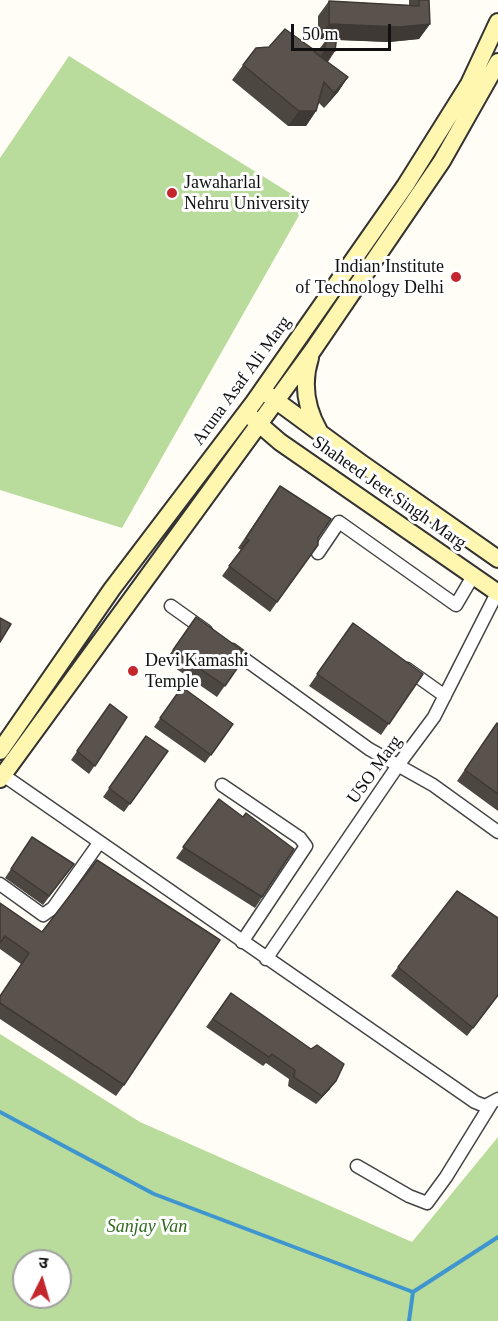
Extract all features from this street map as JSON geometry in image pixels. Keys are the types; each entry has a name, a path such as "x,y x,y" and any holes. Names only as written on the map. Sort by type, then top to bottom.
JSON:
{"main road":[{"name":"Aruna Asaf Ali Marg","path":"1,777 130,601 252,418 262,390 405,186 469,84 498,22"},
{"name":"Aruna Asaf Ali Marg","path":"0,751 112,589 252,418 276,400 313,350 442,161 498,62"},
{"path":"313,350 307,371 306,392 310,412 320,431"},
{"name":"Shaheed Jeet Singh Marg","path":"262,390 498,559"},
{"name":"Shaheed Jeet Singh Marg","path":"252,418 280,442 497,593"}],"street":[{"path":"318,553 339,522 456,605 473,576"},
{"path":"112,589 130,601"},
{"name":"USO Marg","path":"267,959 399,764 425,732 497,593"},
{"path":"171,606 369,750 399,764 433,785 498,832"},
{"path":"397,662 445,696"},
{"path":"1,777 475,1102 491,1103 446,1177 427,1203 357,1166"},
{"path":"222,785 300,838 306,846 242,942"},
{"path":"0,884 43,915 53,908 99,843"}],"green space":[{"path":"69,56 306,203 122,528 0,490 0,158"},
{"name":"Sanjay Van","path":"0,1034 140,1122 412,1242 498,1137 498,1321 0,1321"}],"building":[{"path":"419,0 429,0 430,24 400,27 329,24 329,1 419,6"},
{"path":"285,29 348,77 334,93 324,82 316,111 299,111 243,65 256,48 269,47"},
{"path":"337,35 335,51 324,51 326,40"},
{"path":"280,486 331,519 318,538 318,545 277,602 229,566 249,540 246,538"},
{"path":"196,617 247,654 225,686 173,650"},
{"path":"0,618 11,624 0,642"},
{"path":"353,623 423,674 389,724 317,674"},
{"path":"182,687 233,724 211,755 160,718"},
{"path":"110,704 127,717 95,766 77,751"},
{"path":"498,724 498,794 465,770"},
{"path":"146,736 168,751 130,804 109,788"},
{"path":"219,799 243,817 246,813 294,849 262,897 183,847"},
{"path":"32,837 74,864 49,896 11,869"},
{"path":"97,860 220,940 124,1085 0,1003 0,996 29,953 5,936 0,943 0,903 42,932"},
{"path":"457,891 498,918 498,995 473,1028 398,967"},
{"path":"231,993 311,1049 317,1045 344,1064 336,1081 322,1096 294,1077 295,1070 272,1054 269,1057 213,1019"}],"waterway":[{"path":"0,1112 154,1194 413,1292 498,1237"},
{"path":"409,1321 413,1292"}],"place":[{"name":"Jawaharlal Nehru University","path":"172,193"},
{"name":"Indian Institute of Technology Delhi","path":"456,277"},
{"name":"Devi Kamashi Temple","path":"133,671"}]}
